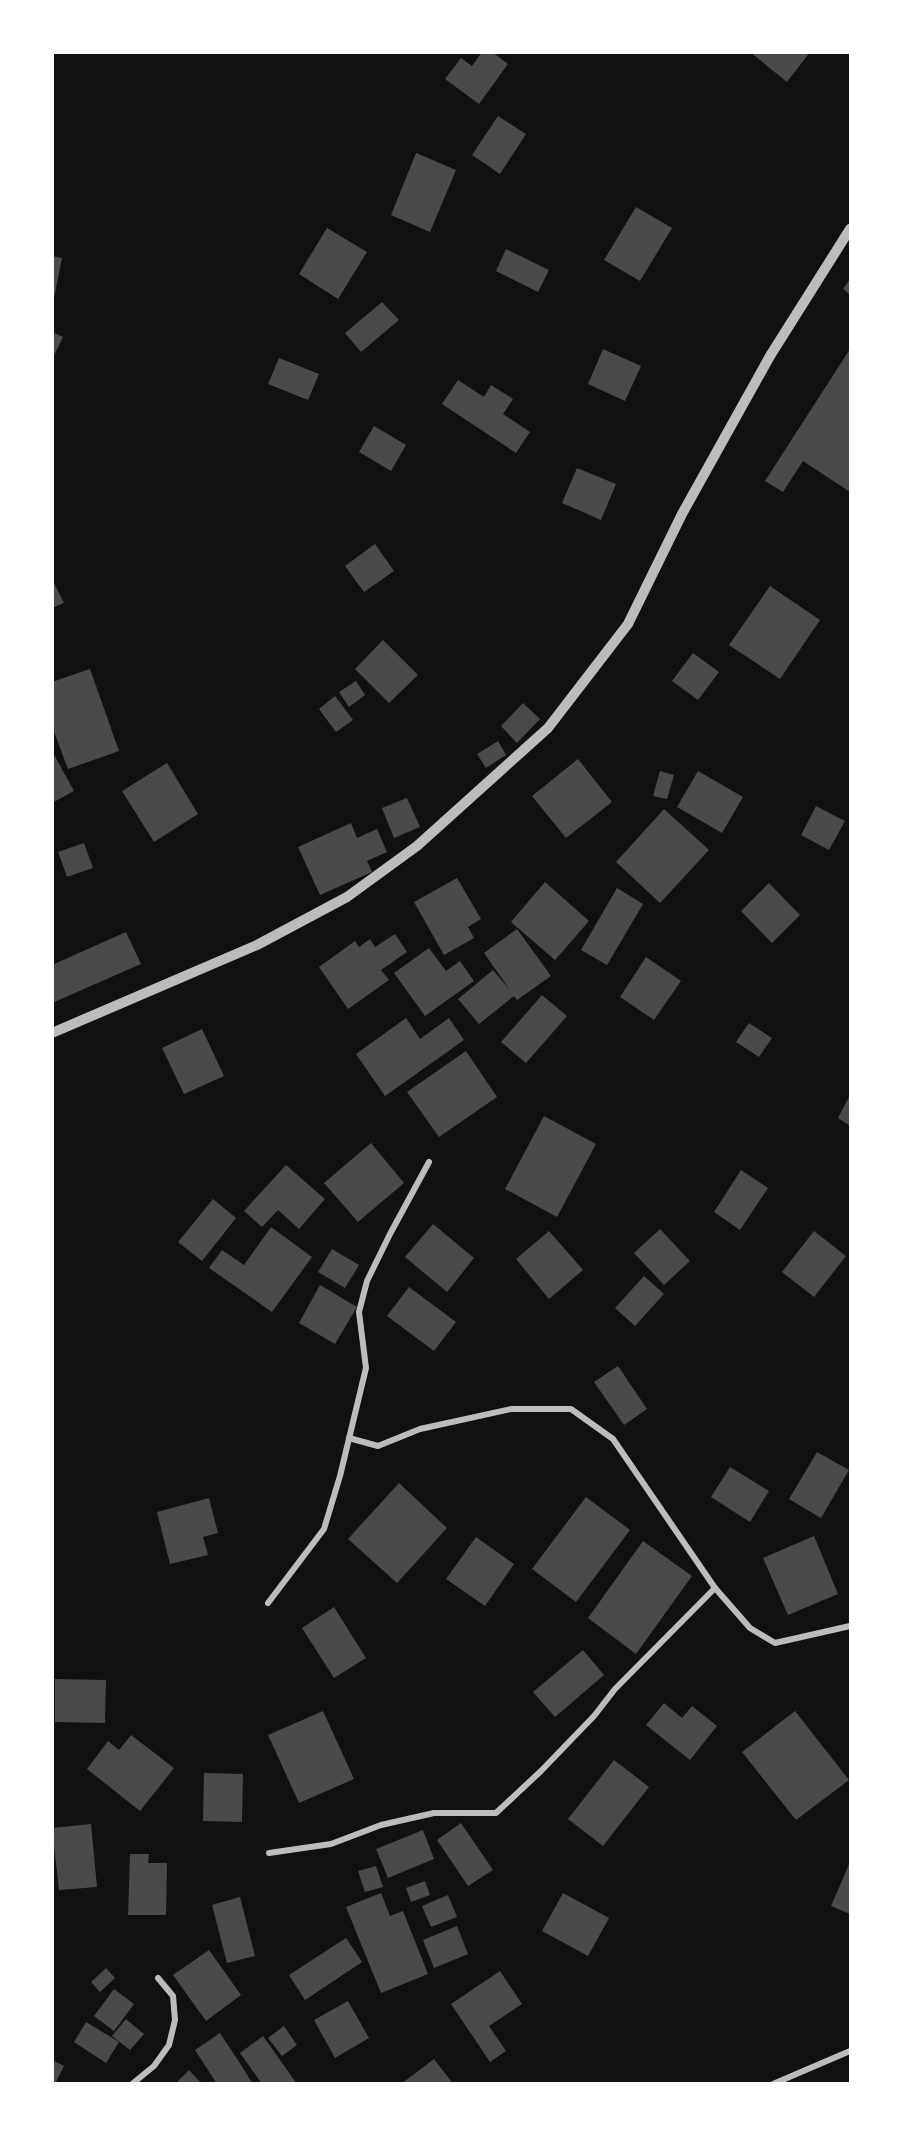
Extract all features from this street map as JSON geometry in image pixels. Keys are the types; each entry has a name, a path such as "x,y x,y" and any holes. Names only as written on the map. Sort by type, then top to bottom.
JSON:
{"street":[{"path":"52,1033 257,945 347,897 417,846 548,728 628,624 682,514 770,356 850,229"},
{"path":"268,1603 324,1529 340,1476 366,1368 359,1312 367,1281 429,1162"},
{"path":"349,1438 378,1446 420,1429 511,1408 572,1408 613,1439 715,1588 750,1628 775,1642 850,1626"},
{"path":"269,1853 331,1844 381,1825 434,1813 496,1813 541,1771 594,1716 615,1689 715,1588"},
{"path":"132,2084 154,2066 169,2045 175,2020 173,1996 158,1978"},
{"path":"773,2084 850,2051"}],"building":[{"path":"482,52 492,52 508,64 479,104 445,79 461,58 472,66"},
{"path":"750,52 810,52 787,82"},
{"path":"498,116 526,134 500,174 472,155"},
{"path":"416,153 456,170 430,232 391,215"},
{"path":"636,207 672,228 640,281 604,260"},
{"path":"327,228 367,252 338,299 299,274"},
{"path":"506,249 549,270 538,292 496,271"},
{"path":"52,256 62,258 54,298 52,298"},
{"path":"850,279 850,295 843,289"},
{"path":"382,302 399,320 361,352 345,333"},
{"path":"52,332 63,337 52,360"},
{"path":"603,349 641,366 625,401 588,384"},
{"path":"850,349 850,492 803,461 783,492 765,481"},
{"path":"279,358 319,374 308,400 268,384"},
{"path":"458,380 484,397 491,385 513,399 503,414 530,432 516,453 442,404"},
{"path":"374,426 406,445 391,471 359,452"},
{"path":"577,468 616,484 601,520 562,503"},
{"path":"375,544 394,571 364,592 345,566"},
{"path":"52,579 64,603 52,608"},
{"path":"770,586 820,620 780,679 729,645"},
{"path":"383,640 418,675 389,703 355,669"},
{"path":"693,653 719,672 698,700 672,681"},
{"path":"90,669 119,751 68,769 52,726 52,682"},
{"path":"356,681 365,695 349,707 339,692"},
{"path":"335,696 353,720 336,732 319,709"},
{"path":"523,703 540,719 517,743 501,726"},
{"path":"498,741 506,755 486,768 477,754"},
{"path":"52,751 74,791 52,803"},
{"path":"578,759 612,802 566,838 532,796"},
{"path":"167,763 198,814 154,842 122,791"},
{"path":"660,771 674,775 667,799 653,796"},
{"path":"698,771 743,797 722,833 677,807"},
{"path":"407,798 420,827 394,838 382,808"},
{"path":"816,806 845,821 829,850 801,835"},
{"path":"664,809 709,850 660,903 616,862"},
{"path":"351,823 357,838 377,829 387,852 367,861 372,872 320,895 298,847"},
{"path":"84,843 93,868 67,877 58,852"},
{"path":"457,878 481,919 468,927 474,938 444,955 414,902"},
{"path":"545,882 589,921 555,960 511,922"},
{"path":"769,883 800,915 772,943 741,911"},
{"path":"617,888 643,904 607,965 581,950"},
{"path":"517,929 551,976 517,1000 514,996 479,1024 458,999 493,970 510,990 484,953"},
{"path":"126,932 141,964 52,1003 52,965"},
{"path":"395,934 407,952 381,970 389,980 348,1009 319,967 355,941 359,947 370,939 375,947"},
{"path":"429,948 446,971 460,961 474,981 425,1016 394,973"},
{"path":"646,957 681,981 654,1020 620,997"},
{"path":"542,995 567,1016 526,1063 501,1042"},
{"path":"406,1018 420,1039 449,1018 464,1040 385,1096 356,1054"},
{"path":"749,1023 772,1038 759,1057 736,1042"},
{"path":"202,1029 224,1076 184,1094 162,1048"},
{"path":"466,1051 497,1097 439,1137 407,1092"},
{"path":"850,1095 850,1126 838,1118"},
{"path":"544,1116 596,1144 557,1217 505,1189"},
{"path":"371,1143 404,1183 358,1222 324,1183"},
{"path":"286,1165 325,1199 299,1229 278,1210 262,1227 244,1211"},
{"path":"741,1170 768,1188 740,1230 714,1212"},
{"path":"213,1199 236,1218 202,1261 178,1242"},
{"path":"433,1224 474,1258 447,1292 405,1257"},
{"path":"271,1227 312,1257 272,1312 209,1268 222,1250 244,1265"},
{"path":"660,1229 690,1261 664,1285 634,1253"},
{"path":"549,1231 583,1270 549,1299 516,1259"},
{"path":"814,1231 846,1256 814,1297 782,1272"},
{"path":"332,1249 359,1265 345,1288 318,1272"},
{"path":"644,1276 664,1294 635,1326 615,1308"},
{"path":"320,1285 357,1307 335,1344 299,1323"},
{"path":"409,1287 456,1322 434,1351 387,1316"},
{"path":"618,1366 647,1409 624,1425 594,1382"},
{"path":"817,1452 849,1470 821,1518 789,1499"},
{"path":"730,1467 769,1491 750,1522 711,1497"},
{"path":"399,1483 447,1528 397,1583 348,1539"},
{"path":"586,1497 630,1530 576,1602 532,1569"},
{"path":"209,1498 218,1533 203,1537 208,1555 170,1564 157,1512"},
{"path":"814,1536 838,1594 788,1615 763,1558"},
{"path":"476,1537 514,1564 485,1606 446,1579"},
{"path":"643,1541 692,1576 636,1654 588,1618"},
{"path":"334,1607 366,1658 334,1678 302,1628"},
{"path":"583,1650 604,1675 555,1717 533,1692"},
{"path":"55,1679 106,1680 105,1723 55,1722"},
{"path":"664,1703 682,1718 692,1706 717,1726 690,1760 646,1725"},
{"path":"323,1711 354,1779 299,1803 268,1735"},
{"path":"795,1711 849,1780 796,1820 742,1752"},
{"path":"131,1735 174,1768 140,1811 87,1769 108,1741 119,1750"},
{"path":"614,1760 649,1787 603,1846 568,1819"},
{"path":"204,1773 243,1774 242,1822 203,1821"},
{"path":"461,1823 493,1870 468,1886 437,1840"},
{"path":"91,1824 97,1887 59,1890 52,1828"},
{"path":"423,1830 434,1859 388,1878 376,1849"},
{"path":"130,1854 149,1854 148,1863 167,1863 166,1915 128,1915"},
{"path":"850,1862 850,1914 831,1906"},
{"path":"376,1866 383,1887 365,1892 358,1871"},
{"path":"425,1881 430,1895 411,1902 406,1888"},
{"path":"381,1893 390,1916 403,1911 428,1974 381,1993 346,1907"},
{"path":"563,1893 609,1918 588,1956 542,1931"},
{"path":"448,1895 457,1917 431,1927 422,1906"},
{"path":"240,1897 255,1956 227,1963 212,1905"},
{"path":"457,1926 468,1954 434,1968 423,1940"},
{"path":"346,1938 362,1962 305,2000 289,1975"},
{"path":"209,1950 241,1995 206,2021 173,1975"},
{"path":"106,1968 115,1978 100,1992 91,1982"},
{"path":"500,1971 522,2004 489,2026 506,2051 490,2062 451,2004"},
{"path":"114,1989 134,2004 114,2031 94,2016"},
{"path":"348,2001 369,2038 335,2058 314,2020"},
{"path":"126,2019 144,2034 130,2050 112,2036"},
{"path":"86,2022 119,2042 106,2063 74,2042"},
{"path":"284,2026 297,2045 282,2056 268,2038"},
{"path":"220,2033 253,2084 217,2084 195,2050"},
{"path":"263,2036 297,2084 262,2084 240,2053"},
{"path":"434,2059 451,2081 447,2084 401,2084"},
{"path":"52,2060 64,2066 55,2084 52,2084"},
{"path":"189,2070 202,2084 175,2084"}]}
